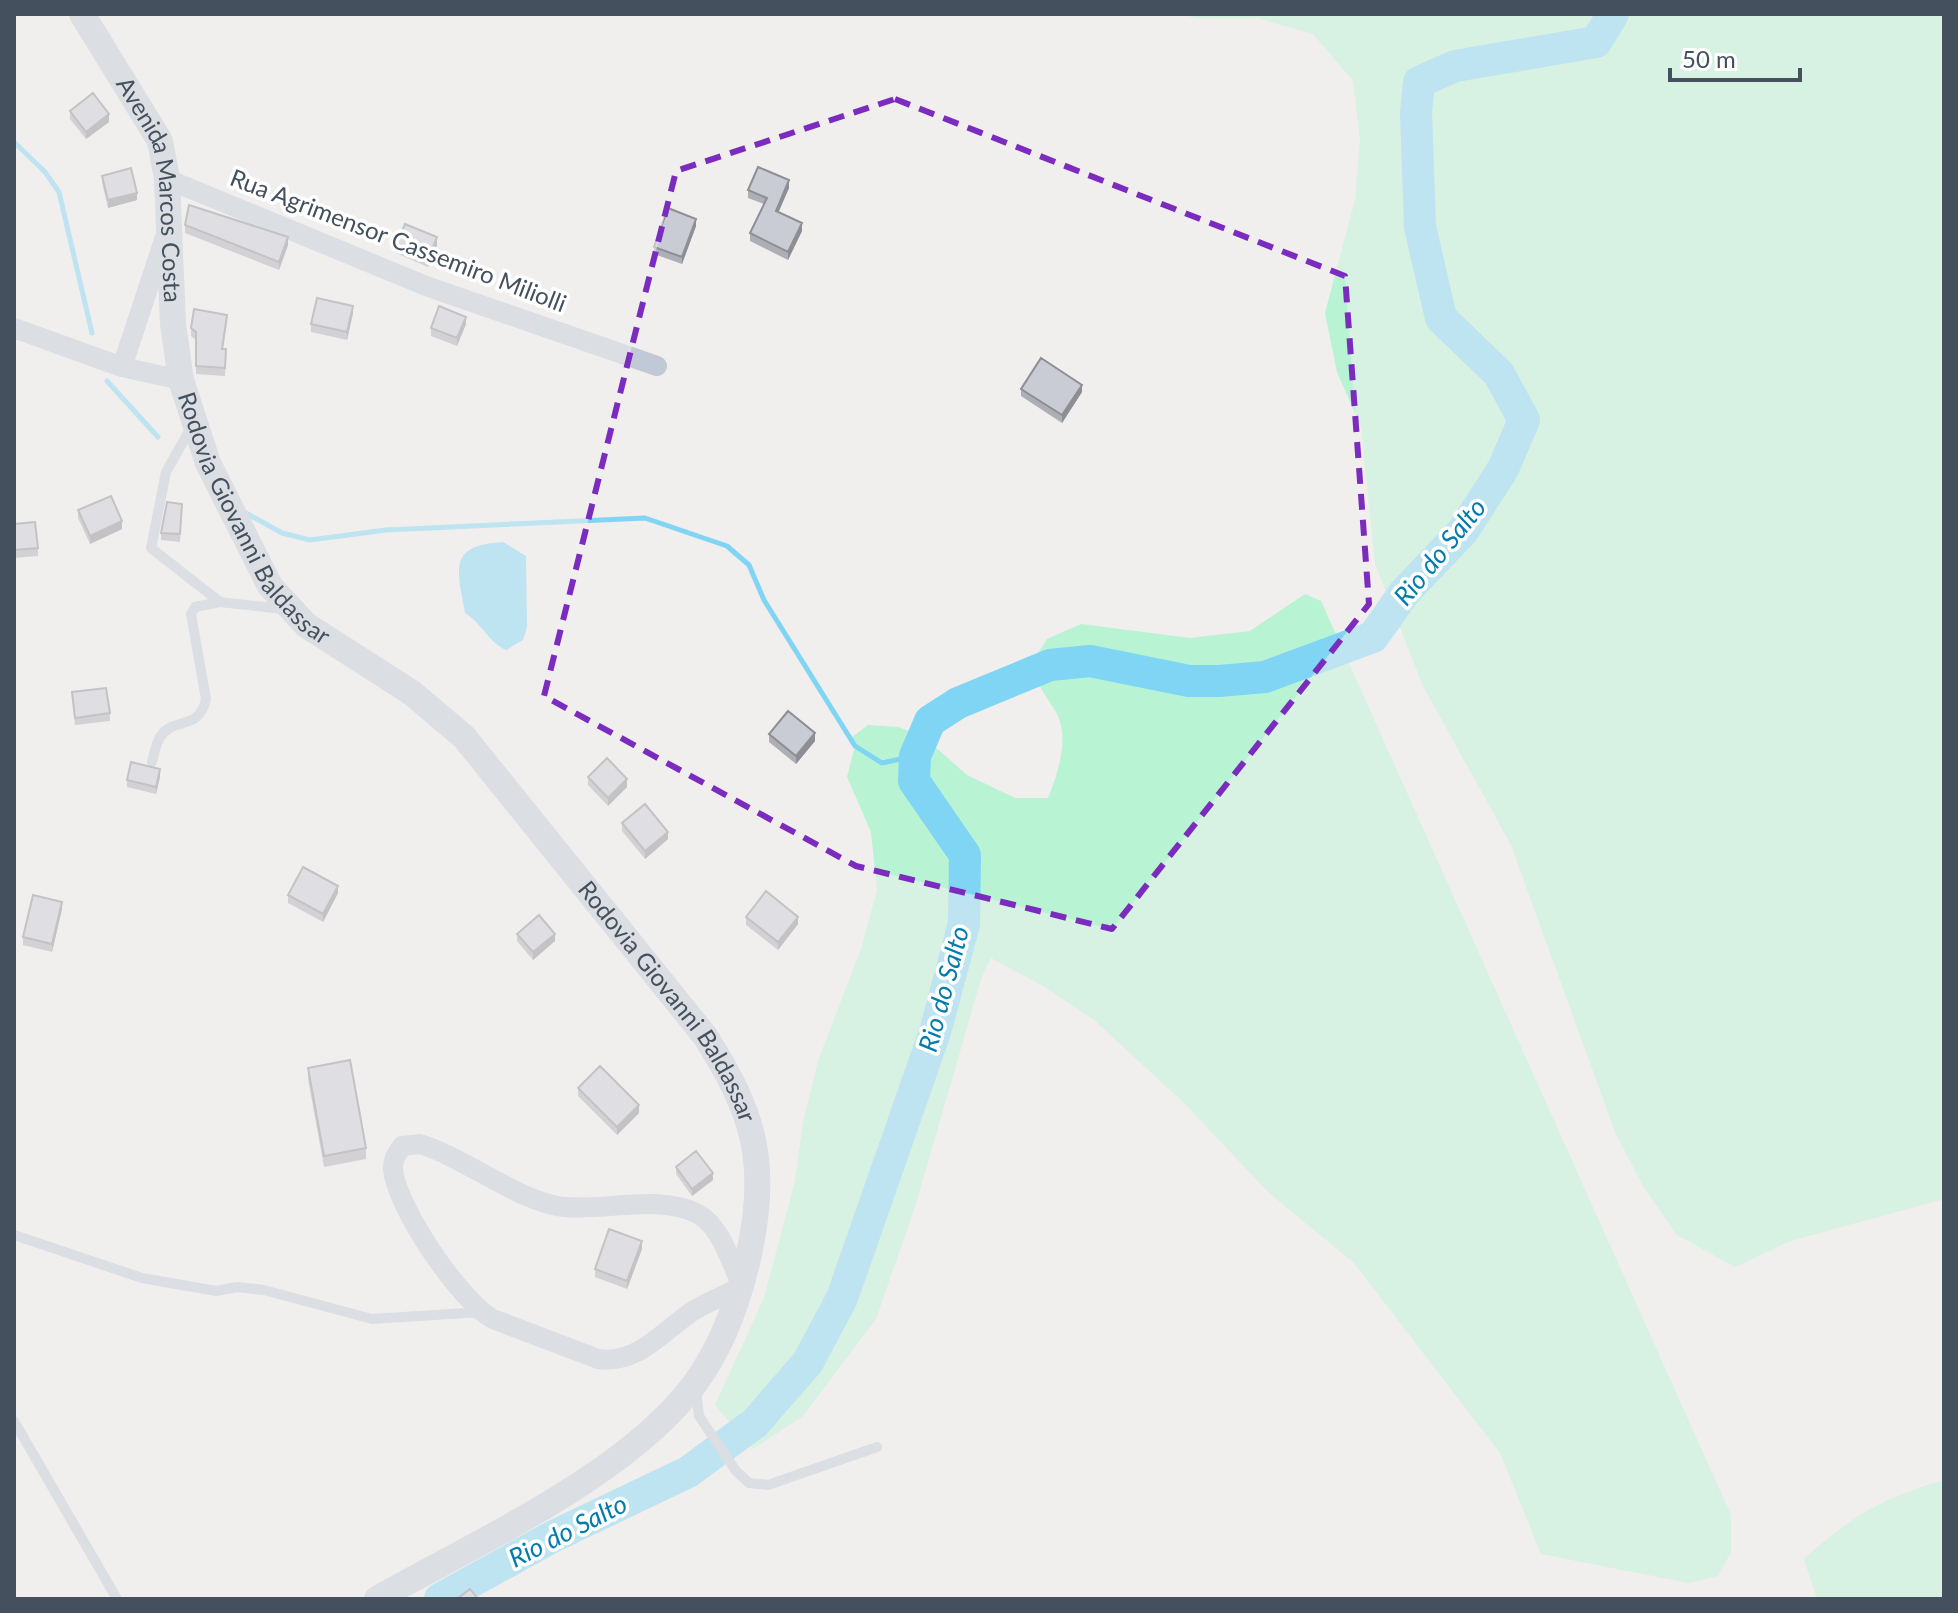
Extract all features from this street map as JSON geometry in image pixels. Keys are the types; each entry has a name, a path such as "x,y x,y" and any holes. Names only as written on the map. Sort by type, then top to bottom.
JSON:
{"street":[{"name":"Avenida Marcos Costa","path":"82,14 160,141 167,179 173,324 181,380"},
{"name":"Rua Agrimensor Cassemiro Miliolli","path":"167,179 426,286 657,366"},
{"path":"122,367 169,225"},
{"path":"14,328 122,367 181,380"},
{"name":"Rodovia Giovanni Baldassar","path":"181,380 194,422 231,514 270,586 288,609 333,644 412,693 464,737 705,1036 732,1078 749,1115 758,1161 757,1204 742,1286 727,1328 695,1383 667,1415 606,1464 561,1494 377,1599"},
{"path":"420,1144 451,1154 519,1192 560,1207 601,1209 665,1205 696,1212 718,1234 742,1286 697,1309 643,1349 615,1361 598,1359 481,1312 444,1266 404,1200 393,1173 393,1158 402,1146 420,1144"}],"lane":[{"path":"194,422 166,472 151,548 220,602"},
{"path":"152,762 161,736 172,727 194,721 204,710 206,699 191,614 195,607 220,602 288,609"},
{"path":"14,1235 142,1278 216,1291 237,1287 264,1290 372,1319 481,1312"},
{"path":"695,1383 699,1416 736,1471 749,1483 768,1485 877,1447"},
{"path":"14,1421 117,1599"}],"highlighted area":[{"path":"895,99 1345,276 1369,604 1112,929 856,866 544,696 676,171"}],"green space":[{"path":"1177,14 1944,14 1944,1199 1790,1241 1735,1267 1677,1235 1643,1186 1615,1132 1511,845 1423,686 1375,564 1361,427 1337,372 1325,313 1355,200 1360,140 1353,81 1313,34 1257,18 1197,18"},
{"path":"1305,594 1321,601 1731,1515 1731,1552 1718,1576 1689,1583 1541,1554 1500,1453 1354,1263 1268,1192 1183,1102 1094,1020 1043,986 991,958 981,979 915,1207 876,1319 803,1416 753,1449 715,1405 764,1298 795,1181 803,1122 818,1061 861,949 877,890 871,832 847,777 855,746 852,737 868,725 898,727 924,737 967,775 1015,798 1048,798 1059,767 1062,732 1056,712 1034,669 1033,661 1047,639 1081,624 1190,638 1250,631"},
{"path":"1944,1480 1944,1599 1817,1599 1804,1559 1837,1531 1869,1510"}],"water":[{"path":"503,542 526,556 527,627 523,640 506,650 465,613 459,572 460,562 473,548"}],"building":[{"path":"93,93 109,114 86,132 70,111"},
{"path":"758,167 789,180 776,211 802,223 788,252 750,233 767,198 748,190"},
{"path":"131,168 137,193 108,200 102,176"},
{"path":"189,205 288,237 279,262 185,225"},
{"path":"668,208 696,219 682,257 654,247"},
{"path":"405,224 437,237 428,259 396,246"},
{"path":"317,298 353,306 347,332 311,324"},
{"path":"439,306 466,317 457,338 431,328"},
{"path":"194,309 227,315 222,349 226,349 225,368 196,366 196,332 191,328"},
{"path":"1041,358 1082,385 1062,415 1021,389"},
{"path":"111,496 122,521 90,536 78,510"},
{"path":"167,502 182,504 180,534 161,533"},
{"path":"35,522 38,548 14,550 14,524"},
{"path":"106,688 110,713 75,718 72,692"},
{"path":"788,711 815,733 796,756 769,734"},
{"path":"607,758 627,779 608,798 588,777"},
{"path":"131,762 160,769 156,787 127,780"},
{"path":"645,804 668,832 645,851 622,823"},
{"path":"303,867 338,886 323,914 288,895"},
{"path":"766,891 798,917 778,942 746,917"},
{"path":"33,895 62,902 52,944 23,937"},
{"path":"539,915 555,934 533,952 517,934"},
{"path":"350,1060 366,1148 324,1156 308,1068"},
{"path":"600,1066 639,1105 617,1127 578,1088"},
{"path":"696,1151 713,1173 692,1189 676,1167"},
{"path":"609,1229 642,1241 627,1281 595,1269"},
{"path":"470,1589 478,1599 457,1599"}],"waterway":[{"name":"Rio do Salto","path":"440,1599 552,1537 688,1472 755,1423 808,1362 842,1298 935,1032 964,924 965,855 914,781 915,756 930,721 958,703 1050,665 1090,661 1189,681 1265,677 1373,637 1404,593 1463,531 1503,469 1524,420 1499,374 1441,318 1420,227 1416,113 1419,82 1455,66 1596,42 1613,14"},
{"path":"14,142 45,172 59,192 92,333"},
{"path":"107,381 158,437"},
{"path":"246,513 282,533 310,540 386,530 645,518 727,546 749,565 764,600 855,746 882,763 915,756"}]}
